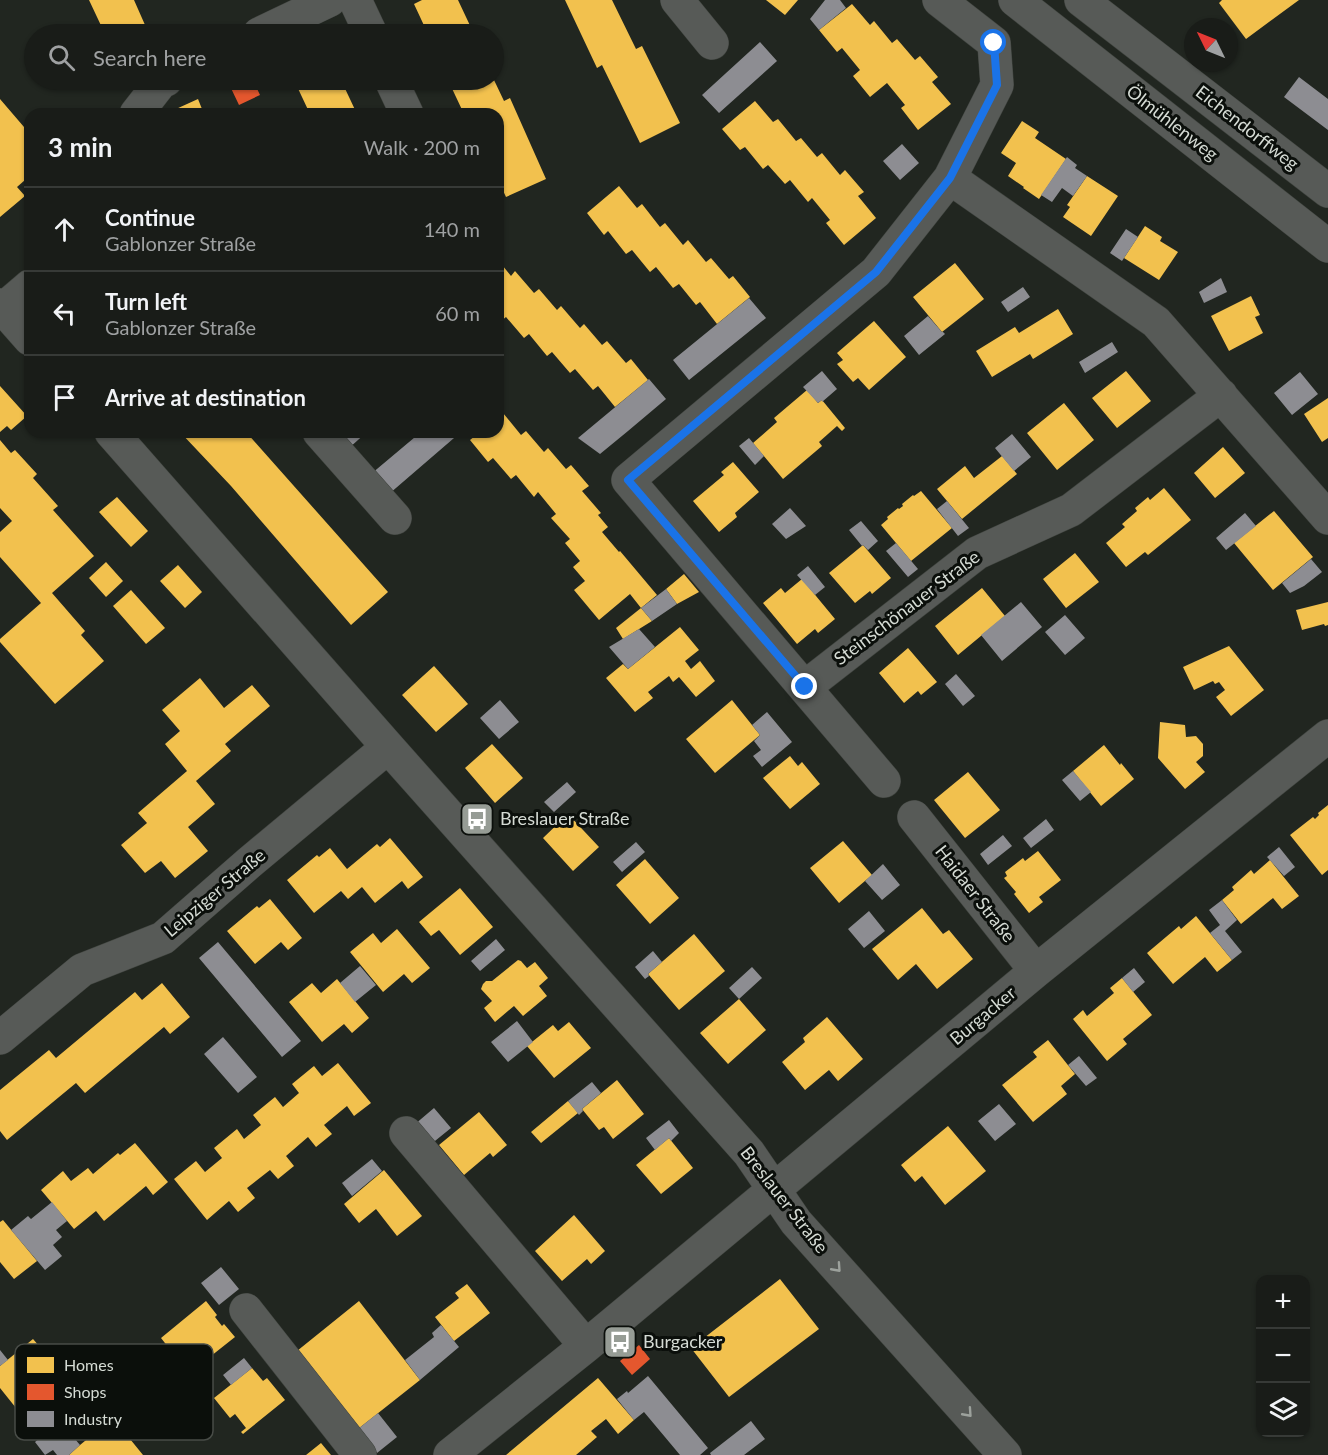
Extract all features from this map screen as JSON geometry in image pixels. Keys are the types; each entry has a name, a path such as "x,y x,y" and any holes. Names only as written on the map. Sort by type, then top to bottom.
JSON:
{"street":[{"path":"280,24 330,0"},
{"path":"355,0 366,24"},
{"path":"677,0 712,43"},
{"path":"884,781 628,480 876,272 950,178 997,85 994,43 939,0"},
{"name":"Ölmühlenweg","path":"1015,0 1328,246"},
{"name":"Eichendorffweg","path":"1081,0 1328,191"},
{"path":"141,108 155,90"},
{"path":"396,90 404,108"},
{"path":"950,178 1156,322 1328,519"},
{"path":"24,290 2,307 24,332"},
{"name":"Steinschönauer Straße","path":"805,687 977,553 1071,510 1221,395"},
{"name":"Breslauer Straße","path":"116,438 749,1153 796,1222 1005,1455"},
{"path":"324,438 395,518"},
{"name":"Burgacker","path":"450,1455 775,1190 1036,971 1328,736"},
{"name":"Leipziger Straße","path":"0,1038 82,970 163,938 388,747"},
{"name":"Haidaer Straße","path":"914,817 1036,971"},
{"path":"406,1133 586,1346"},
{"path":"246,1310 360,1455"}],"building: Homes":[{"path":"89,0 134,0 145,24 100,24"},
{"path":"422,0 458,0 469,24 423,24 414,4"},
{"path":"565,0 612,0 636,49 642,46 680,123 640,143 602,65 597,68"},
{"path":"766,0 798,0 785,15"},
{"path":"1222,0 1299,0 1246,39 1238,28 1238,18 1230,18 1219,3"},
{"path":"852,4 870,25 874,21 892,43 897,39 915,60 920,56 938,77 932,82 951,104 918,130 901,108 905,105 887,83 870,97 853,76 860,70 842,48 837,52 819,30"},
{"path":"299,90 346,90 354,108 307,108"},
{"path":"453,90 499,90 504,101 510,98 546,179 506,197 504,193 504,108 461,108"},
{"path":"0,99 24,127 24,181 17,187 24,197 0,217"},
{"path":"198,99 202,108 178,108"},
{"path":"755,101 773,122 778,119 796,141 801,138 817,157 822,153 840,175 845,170 864,192 858,196 876,218 844,245 826,223 830,220 812,198 808,202 790,180 785,184 768,165 763,169 745,147 740,150 722,129"},
{"path":"1022,121 1039,132 1035,138 1066,159 1039,199 1008,176 1016,163 1001,153"},
{"path":"1087,176 1118,196 1091,236 1063,217 1070,207 1067,205"},
{"path":"619,186 637,208 642,204 660,227 665,223 683,245 688,240 706,262 711,258 729,279 733,276 750,297 717,324 700,302 696,305 679,284 673,288 656,267 650,272 632,250 626,254 608,231 604,235 587,213"},
{"path":"1145,226 1162,237 1160,241 1178,252 1159,280 1124,258"},
{"path":"955,263 984,299 942,332 913,297"},
{"path":"504,267 511,276 515,271 534,293 539,289 557,310 561,306 580,328 584,324 602,345 607,341 626,363 631,359 648,380 615,407 598,386 593,390 575,369 570,373 552,352 547,356 529,334 524,338 506,317 504,319"},
{"path":"1251,296 1260,315 1255,317 1263,333 1229,351 1211,316"},
{"path":"1058,309 1073,334 1033,359 1030,354 992,377 976,351 1015,327 1019,333"},
{"path":"874,321 906,357 869,390 858,378 853,382 837,364 843,360 837,353"},
{"path":"1126,371 1151,401 1117,428 1092,398"},
{"path":"0,386 24,413 24,419 11,430 7,426 0,432"},
{"path":"807,390 818,403 822,400 845,428 842,431 837,426 819,442 822,446 783,479 753,443 777,422 774,418"},
{"path":"1328,398 1328,438 1322,442 1304,414"},
{"path":"1064,403 1094,440 1057,470 1027,433"},
{"path":"504,414 521,435 526,431 544,452 548,448 566,469 571,465 589,486 582,491 601,513 598,515 608,527 602,532 657,595 641,608 630,594 599,620 574,590 585,581 573,567 580,561 565,543 570,539 551,518 556,514 538,492 534,497 516,475 511,479 493,458 488,462 470,440 472,438 504,438"},
{"path":"186,438 251,438 388,592 351,625 231,486"},
{"path":"0,440 11,453 15,450 37,474 33,478 58,506 53,510 94,556 52,593 85,631 81,635 104,661 55,704 0,642 0,639 41,603 0,557 0,532 12,521 0,508"},
{"path":"1223,447 1245,473 1215,498 1194,473"},
{"path":"1002,456 1017,474 962,519 937,489 965,466 974,478"},
{"path":"733,462 759,492 735,513 737,517 719,532 693,501 724,475 721,472"},
{"path":"1164,488 1191,520 1148,555 1145,552 1126,567 1106,543 1125,527 1122,524 1137,511 1135,508 1148,497 1150,500"},
{"path":"921,491 952,528 911,561 881,525 888,519 887,517 903,506 902,504"},
{"path":"117,497 148,531 131,547 99,512"},
{"path":"1274,511 1313,557 1273,590 1234,543"},
{"path":"863,545 891,578 872,594 870,591 855,603 829,573"},
{"path":"1075,553 1099,582 1066,608 1043,579"},
{"path":"106,562 123,581 106,597 89,578"},
{"path":"178,565 202,592 185,608 160,581"},
{"path":"684,574 699,592 677,604 666,589"},
{"path":"802,579 835,619 818,633 815,629 797,644 763,603 781,588 785,593"},
{"path":"982,588 1005,616 958,655 935,626"},
{"path":"131,590 165,628 146,644 113,606"},
{"path":"1328,602 1328,625 1302,630 1296,610"},
{"path":"641,608 652,621 623,639 616,628"},
{"path":"680,627 699,650 685,661 691,669 700,661 715,681 696,697 679,677 673,682 669,676 648,692 653,698 635,712 606,678 623,664 628,669"},
{"path":"1229,646 1264,690 1231,716 1216,697 1225,690 1219,682 1215,684 1213,681 1194,690 1183,667"},
{"path":"908,648 937,682 921,695 918,691 904,703 879,673"},
{"path":"434,666 468,704 436,732 402,695"},
{"path":"200,678 224,708 252,685 270,706 225,744 231,751 196,781 215,804 188,827 208,851 175,878 161,861 145,873 121,845 147,823 138,813 187,771 165,744 180,731 162,710"},
{"path":"732,700 760,735 715,773 686,739"},
{"path":"1160,722 1185,725 1186,737 1196,736 1203,744 1203,756 1196,762 1205,772 1185,789 1158,758"},
{"path":"492,744 523,778 495,803 465,768"},
{"path":"1104,745 1134,779 1101,806 1073,771"},
{"path":"790,756 798,766 802,762 820,784 790,809 763,778"},
{"path":"968,772 1000,810 965,838 934,800"},
{"path":"1328,805 1328,870 1322,875 1290,835 1313,817 1315,819 1318,813"},
{"path":"568,814 599,847 573,871 543,838"},
{"path":"390,838 423,877 408,889 402,881 375,903 362,887 348,899 341,891 314,913 287,880 317,855 319,857 330,848 347,869 377,844 380,847"},
{"path":"843,841 872,875 839,903 810,868"},
{"path":"1038,851 1061,880 1039,897 1043,902 1029,913 1004,878 1007,876 1005,872 1023,858 1025,861"},
{"path":"645,859 679,898 650,924 616,885"},
{"path":"1270,860 1299,896 1282,909 1273,898 1241,924 1222,900 1234,890 1232,887 1251,870 1254,874"},
{"path":"460,888 493,927 460,955 439,930 431,936 419,922"},
{"path":"270,899 302,938 288,950 281,942 255,964 227,931 257,906 259,908"},
{"path":"922,908 943,934 949,930 973,959 937,989 916,964 898,980 872,949"},
{"path":"1196,916 1232,960 1217,972 1205,957 1173,984 1147,953 1179,926 1181,929"},
{"path":"397,929 430,968 412,983 404,974 383,992 350,952 373,933 381,943"},
{"path":"694,934 725,971 679,1010 648,974"},
{"path":"518,960 527,968 535,962 548,978 539,986 547,996 523,1016 514,1006 495,1022 484,1008 492,1001 481,989 486,981 492,981"},
{"path":"1122,978 1152,1015 1123,1039 1127,1044 1107,1061 1073,1019 1083,1010 1087,1016 1114,993 1110,988"},
{"path":"337,979 369,1018 352,1033 344,1024 322,1042 289,1002 312,983 321,993"},
{"path":"162,983 190,1017 170,1034 164,1027 85,1093 76,1083 7,1140 0,1131 0,1090 49,1050 56,1058 135,992 142,1000"},
{"path":"739,999 766,1030 728,1064 700,1033"},
{"path":"827,1017 863,1059 838,1081 829,1070 805,1090 782,1062 805,1042 803,1038"},
{"path":"569,1022 591,1048 554,1078 527,1046 553,1025 558,1031"},
{"path":"1048,1040 1075,1074 1061,1086 1067,1094 1033,1122 1002,1085 1037,1057 1033,1052"},
{"path":"338,1063 371,1103 354,1116 347,1106 324,1125 332,1134 316,1147 308,1137 286,1156 294,1166 278,1179 270,1170 247,1188 255,1198 238,1212 229,1201 207,1220 174,1179 196,1161 205,1172 222,1158 214,1148 237,1129 244,1139 261,1125 253,1115 275,1097 283,1107 299,1093 292,1084 314,1066 322,1076"},
{"path":"617,1080 644,1114 613,1139 604,1127 599,1130 582,1109"},
{"path":"568,1101 578,1113 541,1143 531,1132"},
{"path":"479,1112 507,1145 493,1157 490,1153 464,1175 439,1145"},
{"path":"948,1126 986,1171 945,1205 922,1176 915,1182 901,1165"},
{"path":"669,1138 693,1168 661,1194 636,1165"},
{"path":"135,1143 168,1182 153,1195 146,1186 104,1221 96,1211 74,1229 41,1190 63,1171 71,1181 88,1168 93,1174 118,1153 120,1155"},
{"path":"384,1170 422,1216 397,1236 376,1209 359,1223 344,1204"},
{"path":"574,1215 605,1251 591,1264 587,1259 562,1281 535,1251"},
{"path":"3,1220 37,1261 14,1279 0,1262 0,1222"},
{"path":"780,1279 819,1329 729,1397 691,1348"},
{"path":"467,1284 490,1313 454,1341 435,1317 459,1298 455,1293"},
{"path":"206,1301 222,1326 224,1324 235,1337 213,1354 213,1344 166,1344 161,1338"},
{"path":"359,1301 420,1380 358,1429 297,1351"},
{"path":"33,1339 37,1344 27,1344"},
{"path":"15,1354 15,1407 0,1388 0,1366"},
{"path":"252,1368 263,1381 267,1378 285,1400 243,1434 241,1432 246,1428 235,1414 230,1418 214,1398"},
{"path":"598,1378 634,1420 618,1434 606,1419 591,1431 597,1437 576,1455 506,1455"},
{"path":"86,1440 131,1440 143,1455 69,1455"},
{"path":"321,1443 331,1455 306,1455"}],"building: Shops":[{"path":"232,90 258,90 260,95 239,105"},
{"path":"639,1345 650,1359 632,1375 620,1361"}],"building: Industry":[{"path":"825,0 840,0 846,8 819,30 810,19"},
{"path":"760,42 777,61 719,113 702,95"},
{"path":"1299,77 1328,99 1328,130 1284,97"},
{"path":"902,144 919,163 900,180 883,161"},
{"path":"1067,157 1077,165 1075,168 1087,176 1073,196 1062,188 1052,202 1041,195"},
{"path":"1126,229 1138,237 1122,261 1110,253"},
{"path":"1221,278 1227,292 1204,303 1199,292"},
{"path":"1023,287 1030,297 1008,312 1001,302"},
{"path":"749,298 766,318 689,380 673,360"},
{"path":"928,316 945,334 919,355 904,336"},
{"path":"1112,342 1118,352 1085,373 1079,362"},
{"path":"822,371 837,389 818,403 803,387"},
{"path":"1300,372 1318,394 1292,415 1274,393"},
{"path":"649,379 666,399 628,431 600,454 578,438"},
{"path":"1012,434 1031,457 1014,471 995,448"},
{"path":"340,438 360,438 349,448"},
{"path":"414,438 454,438 389,494 371,474"},
{"path":"749,438 764,456 755,465 739,446"},
{"path":"947,501 969,528 958,536 937,509"},
{"path":"790,508 806,526 786,539 772,524"},
{"path":"1245,513 1256,526 1226,550 1216,538"},
{"path":"861,521 878,541 868,550 849,530"},
{"path":"896,543 918,569 908,577 886,551"},
{"path":"1311,559 1322,572 1304,586 1290,593 1282,583"},
{"path":"808,566 825,587 815,595 797,575"},
{"path":"666,589 677,604 652,621 641,608"},
{"path":"1021,602 1042,627 1002,661 981,635"},
{"path":"1065,615 1085,638 1065,655 1045,632"},
{"path":"639,629 655,647 628,669 609,647"},
{"path":"956,674 975,696 963,706 945,684"},
{"path":"500,700 519,722 499,739 480,718"},
{"path":"767,712 792,742 762,767 753,756 761,750 754,741 760,735 752,725"},
{"path":"1073,771 1091,792 1080,801 1062,780"},
{"path":"567,782 576,792 554,812 544,802"},
{"path":"1046,819 1054,830 1031,848 1023,838"},
{"path":"1003,835 1012,846 988,865 980,854"},
{"path":"636,842 645,852 622,872 613,862"},
{"path":"1279,847 1295,867 1284,876 1267,857"},
{"path":"883,864 900,885 882,900 865,881"},
{"path":"1222,900 1237,920 1225,931 1242,952 1232,960 1210,933 1220,925 1209,910"},
{"path":"869,911 885,931 864,948 848,929"},
{"path":"496,939 505,950 480,971 471,961"},
{"path":"218,942 301,1041 282,1057 199,958"},
{"path":"653,951 662,962 645,979 635,967"},
{"path":"360,966 376,985 355,1002 340,983"},
{"path":"752,967 762,978 739,999 729,988"},
{"path":"1134,968 1145,982 1133,992 1122,978"},
{"path":"517,1021 533,1042 508,1062 491,1042"},
{"path":"223,1037 257,1077 238,1093 204,1054"},
{"path":"1079,1056 1097,1078 1086,1086 1068,1065"},
{"path":"592,1082 601,1093 582,1109 579,1115 568,1101"},
{"path":"999,1104 1016,1124 995,1141 978,1121"},
{"path":"434,1108 451,1128 430,1145 414,1125"},
{"path":"669,1120 679,1133 671,1141 669,1138 655,1150 646,1138"},
{"path":"372,1159 382,1171 352,1196 342,1183"},
{"path":"52,1202 67,1221 56,1230 62,1237 53,1245 62,1256 45,1270 11,1230 28,1216 31,1219"},
{"path":"221,1267 239,1289 219,1305 201,1283"},
{"path":"441,1325 459,1347 420,1380 405,1360 434,1337 432,1333"},
{"path":"0,1350 8,1360 0,1366"},
{"path":"244,1358 252,1368 231,1385 223,1375"},
{"path":"648,1376 708,1448 700,1455 680,1455 644,1412 634,1420 617,1399"},
{"path":"378,1413 397,1437 377,1453 358,1429"},
{"path":"751,1421 765,1439 744,1455 711,1455 710,1453"},
{"path":"37,1440 76,1440 80,1445 69,1455 57,1455 53,1450 45,1455 35,1442"}],"place":[{"name":"Breslauer Straße","path":"477,819"},
{"name":"Burgacker","path":"620,1342"}],"route":[{"path":"805,687 628,480 876,272 950,178 997,85 994,43"}]}
